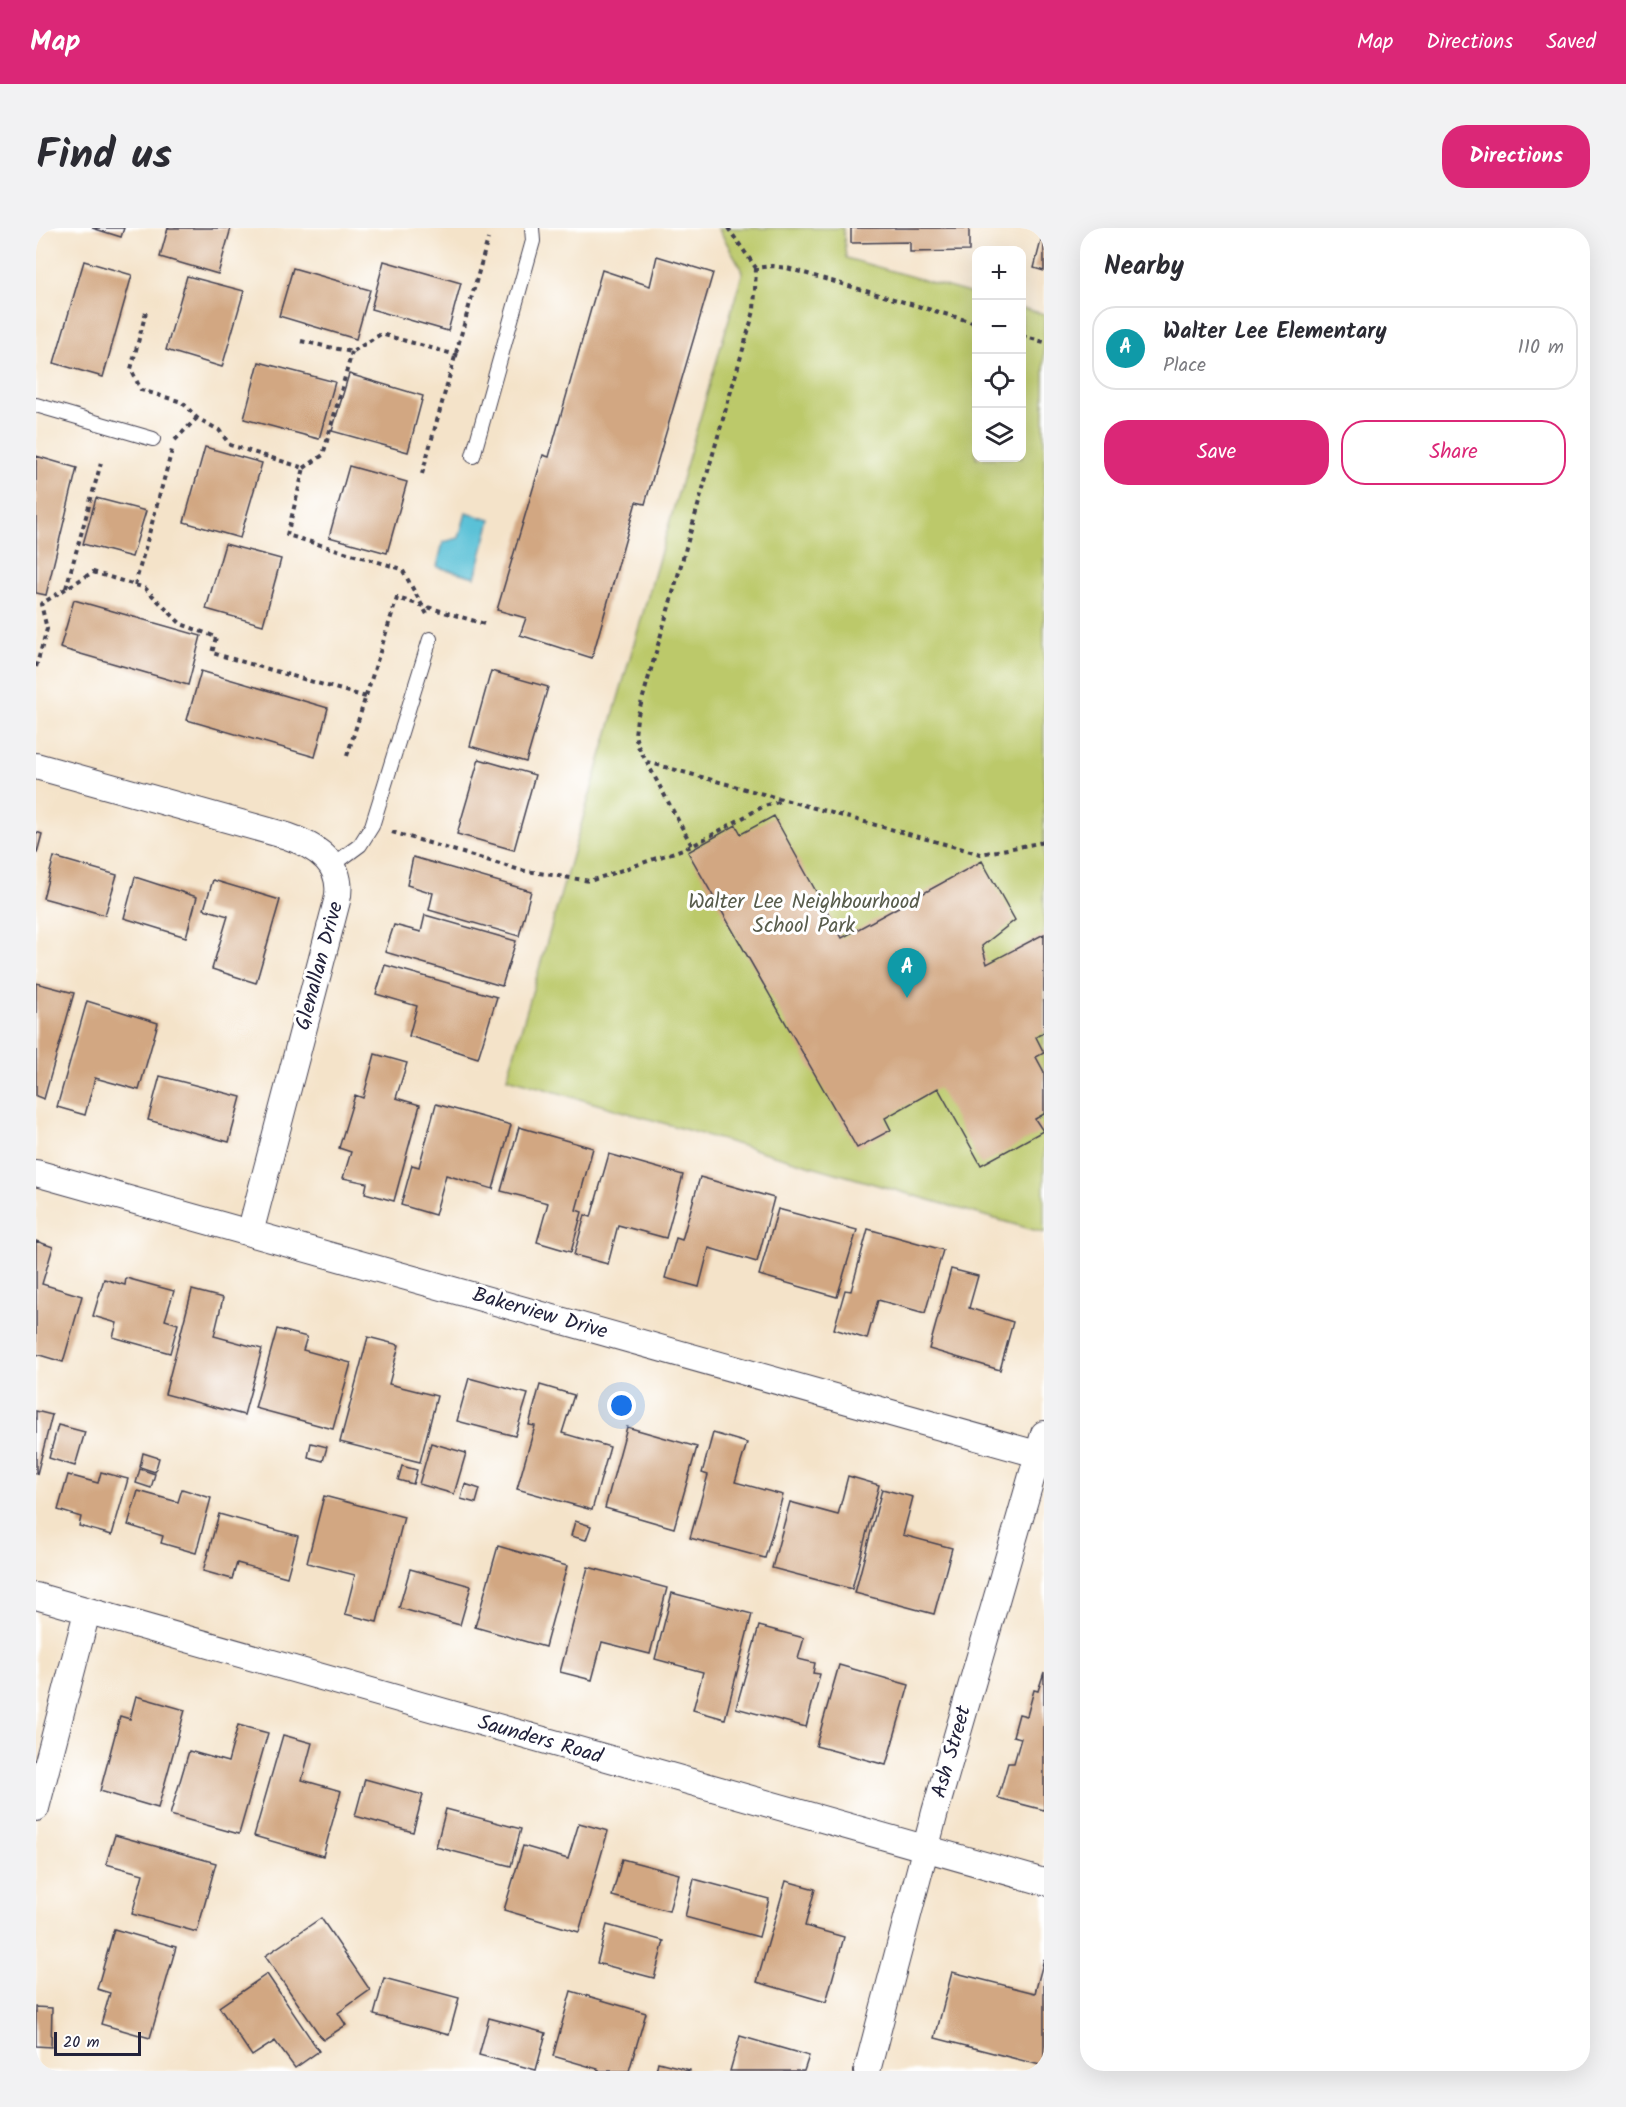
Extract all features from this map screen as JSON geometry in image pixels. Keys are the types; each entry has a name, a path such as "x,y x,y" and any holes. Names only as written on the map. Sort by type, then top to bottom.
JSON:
{"street":[{"path":"36,766 287,836 320,852 333,865"},
{"name":"Glenallan Drive","path":"250,1233 339,893 337,872 333,865"},
{"name":"Bakerview Drive","path":"36,1173 1042,1448"},
{"name":"Ash Street","path":"867,2071 926,1849 1042,1448"},
{"name":"Saunders Road","path":"36,1596 1044,1882"},
{"path":"36,1808 87,1612"}],"lane":[{"path":"473,456 533,241 532,228"},
{"path":"36,405 153,439"},
{"path":"333,865 360,845 372,826 430,639"}],"path":[{"path":"692,846 646,762 635,735 754,311 756,268 728,228"},
{"path":"422,474 489,239"},
{"path":"756,268 772,266 787,268 972,322"},
{"path":"146,312 131,369 141,390 182,402 197,418 219,430 230,445 304,468"},
{"path":"430,639 432,623 402,568 287,535 304,468 323,455 352,352 381,334 457,356"},
{"path":"1026,337 1044,342"},
{"path":"301,341 352,352"},
{"path":"135,585 175,440 197,418"},
{"path":"66,588 101,463"},
{"path":"36,667 47,629 41,604 93,572 146,588 181,624 216,637 212,652 366,697"},
{"path":"347,756 397,598 488,625"},
{"path":"646,762 981,854 1044,842"},
{"path":"372,826 520,870 590,881 692,846 764,806 782,801"}],"green space":[{"name":"Walter Lee Neighbourhood School Park","path":"718,228 843,228 846,258 972,294 972,462 1026,462 1026,309 1044,314 1044,1233 507,1078 743,271"}],"water":[{"path":"466,513 491,520 475,577 437,567 443,542 459,538"}],"building":[{"path":"92,228 124,228 121,237"},
{"path":"168,228 231,228 218,274 160,257"},
{"path":"851,228 969,228 969,251 910,252 910,242 851,243"},
{"path":"1044,233 1044,271 1034,268"},
{"path":"657,256 713,273 645,504 636,502 592,658 520,635 526,618 497,610 543,455 549,457 602,270 650,286"},
{"path":"84,261 132,275 103,377 54,363"},
{"path":"384,261 461,283 448,331 371,309"},
{"path":"293,268 370,290 356,339 279,316"},
{"path":"187,276 244,291 222,367 166,350"},
{"path":"259,362 335,382 319,439 244,419"},
{"path":"349,374 423,396 408,452 332,431"},
{"path":"205,447 262,463 240,538 184,522"},
{"path":"36,456 77,468 46,595 36,593"},
{"path":"349,466 407,482 387,553 329,537"},
{"path":"96,498 146,511 132,557 83,544"},
{"path":"225,544 281,559 263,625 206,609"},
{"path":"74,600 201,636 188,685 60,648"},
{"path":"201,671 328,708 315,757 187,720"},
{"path":"491,671 548,687 526,762 470,746"},
{"path":"479,759 535,775 514,850 457,834"},
{"path":"774,816 842,938 982,861 1015,920 982,946 987,964 1044,934 1044,1032 1036,1037 1044,1053 1036,1057 1044,1072 1044,1114 1035,1119 1043,1131 981,1165 938,1088 885,1118 891,1130 857,1148 688,852 736,825 741,834"},
{"path":"36,832 42,834 37,853 36,853"},
{"path":"54,857 117,875 105,915 43,898"},
{"path":"413,857 531,891 519,936 429,910 433,893 407,885"},
{"path":"135,877 197,897 186,937 124,918"},
{"path":"213,880 280,900 256,983 212,969 228,916 204,909"},
{"path":"425,915 516,941 502,986 385,952 394,925 421,932"},
{"path":"385,965 497,997 478,1058 409,1036 417,1006 376,994"},
{"path":"36,983 74,993 44,1099 36,1096"},
{"path":"87,1001 158,1023 139,1090 95,1078 85,1115 57,1107"},
{"path":"375,1054 407,1063 396,1098 420,1105 394,1201 365,1193 367,1183 343,1178 351,1152 339,1148 355,1095 363,1098"},
{"path":"160,1076 241,1097 229,1142 148,1120"},
{"path":"436,1104 511,1125 493,1189 446,1175 435,1215 401,1205 412,1165 419,1167"},
{"path":"519,1127 593,1148 576,1210 582,1212 571,1252 537,1242 548,1203 501,1191"},
{"path":"609,1154 683,1175 666,1238 618,1225 608,1264 574,1255 585,1215 591,1217"},
{"path":"700,1177 774,1198 757,1262 709,1248 699,1287 665,1278 676,1238 682,1240"},
{"path":"778,1209 857,1230 837,1297 759,1275"},
{"path":"868,1229 943,1250 925,1313 878,1300 867,1339 834,1329 845,1290 851,1291"},
{"path":"36,1241 53,1247 42,1284 82,1296 63,1362 36,1354"},
{"path":"951,1269 978,1276 969,1308 1013,1322 1000,1370 929,1349"},
{"path":"126,1278 174,1291 165,1320 178,1324 170,1353 113,1337 117,1323 93,1316 104,1279 125,1285"},
{"path":"192,1290 223,1298 214,1336 262,1349 244,1415 165,1394"},
{"path":"277,1329 307,1337 303,1350 351,1363 333,1429 255,1408"},
{"path":"368,1337 399,1345 389,1384 437,1396 420,1462 340,1442"},
{"path":"469,1378 528,1394 515,1436 457,1421"},
{"path":"540,1385 574,1395 562,1433 610,1447 592,1510 517,1489 535,1426 529,1425"},
{"path":"36,1411 52,1415 37,1474 36,1473"},
{"path":"58,1425 85,1432 75,1466 49,1458"},
{"path":"627,1427 697,1447 674,1528 605,1508"},
{"path":"713,1433 747,1443 735,1482 783,1495 765,1558 690,1538 708,1475 702,1473"},
{"path":"311,1443 327,1447 323,1461 308,1457"},
{"path":"431,1443 466,1453 454,1494 419,1484"},
{"path":"143,1453 159,1458 155,1472 140,1467"},
{"path":"402,1466 417,1470 413,1484 398,1480"},
{"path":"140,1469 155,1474 151,1488 136,1483"},
{"path":"101,1472 128,1479 112,1535 79,1526 81,1517 58,1510 68,1475 98,1483"},
{"path":"848,1476 879,1485 852,1589 772,1568 790,1502 838,1515"},
{"path":"465,1484 480,1489 476,1503 461,1499"},
{"path":"182,1489 211,1498 196,1553 161,1543 163,1536 128,1525 138,1491 178,1502"},
{"path":"882,1489 913,1497 903,1535 952,1548 934,1614 855,1593"},
{"path":"324,1496 404,1517 377,1622 345,1614 355,1575 307,1563"},
{"path":"219,1514 298,1536 287,1577 237,1563 232,1579 203,1571"},
{"path":"575,1521 591,1526 586,1540 571,1536"},
{"path":"498,1546 567,1566 545,1647 475,1627"},
{"path":"588,1567 667,1588 650,1654 602,1642 592,1680 560,1672"},
{"path":"410,1569 471,1586 460,1625 399,1608"},
{"path":"672,1593 752,1614 725,1719 693,1710 703,1672 655,1659"},
{"path":"759,1626 804,1638 798,1659 815,1663 813,1673 820,1674 806,1727 736,1708"},
{"path":"839,1665 909,1685 886,1765 816,1746"},
{"path":"1044,1672 1044,1810 998,1798 1008,1763 1014,1763 1021,1738 1013,1736 1019,1714 1027,1716 1034,1690 1038,1691"},
{"path":"136,1696 185,1710 158,1808 100,1791 120,1716 130,1719"},
{"path":"238,1725 268,1733 239,1834 170,1815 189,1751 228,1762"},
{"path":"283,1735 312,1743 302,1780 341,1791 323,1856 254,1836"},
{"path":"365,1779 423,1795 413,1832 355,1816"},
{"path":"446,1809 521,1829 511,1866 436,1847"},
{"path":"579,1823 608,1831 579,1932 504,1910 523,1846 568,1859"},
{"path":"115,1835 216,1863 197,1932 132,1914 143,1874 106,1864"},
{"path":"622,1859 679,1874 669,1911 612,1896"},
{"path":"694,1879 769,1899 759,1937 685,1917"},
{"path":"786,1881 815,1889 805,1926 844,1937 826,2002 757,1982"},
{"path":"321,1918 370,1990 338,2013 346,2025 323,2040 265,1956"},
{"path":"607,1925 664,1941 654,1978 597,1963"},
{"path":"114,1929 176,1947 150,2038 101,2024 110,1993 97,1989"},
{"path":"1044,1959 1044,2066 935,2038 952,1972 1035,1993"},
{"path":"267,1974 319,2051 295,2068 275,2041 252,2056 219,2007"},
{"path":"384,1978 459,1998 449,2035 374,2015"},
{"path":"571,1991 646,2013 629,2071 598,2071 598,2069 553,2056"},
{"path":"36,2007 52,2008 51,2047 36,2046"},
{"path":"489,2018 546,2033 536,2070 479,2055"},
{"path":"740,2036 809,2056 804,2071 730,2071"},
{"path":"658,2062 690,2070 690,2071 656,2071"}],"place":[{"name":"Walter Lee Elementary","path":"907,998"}]}
